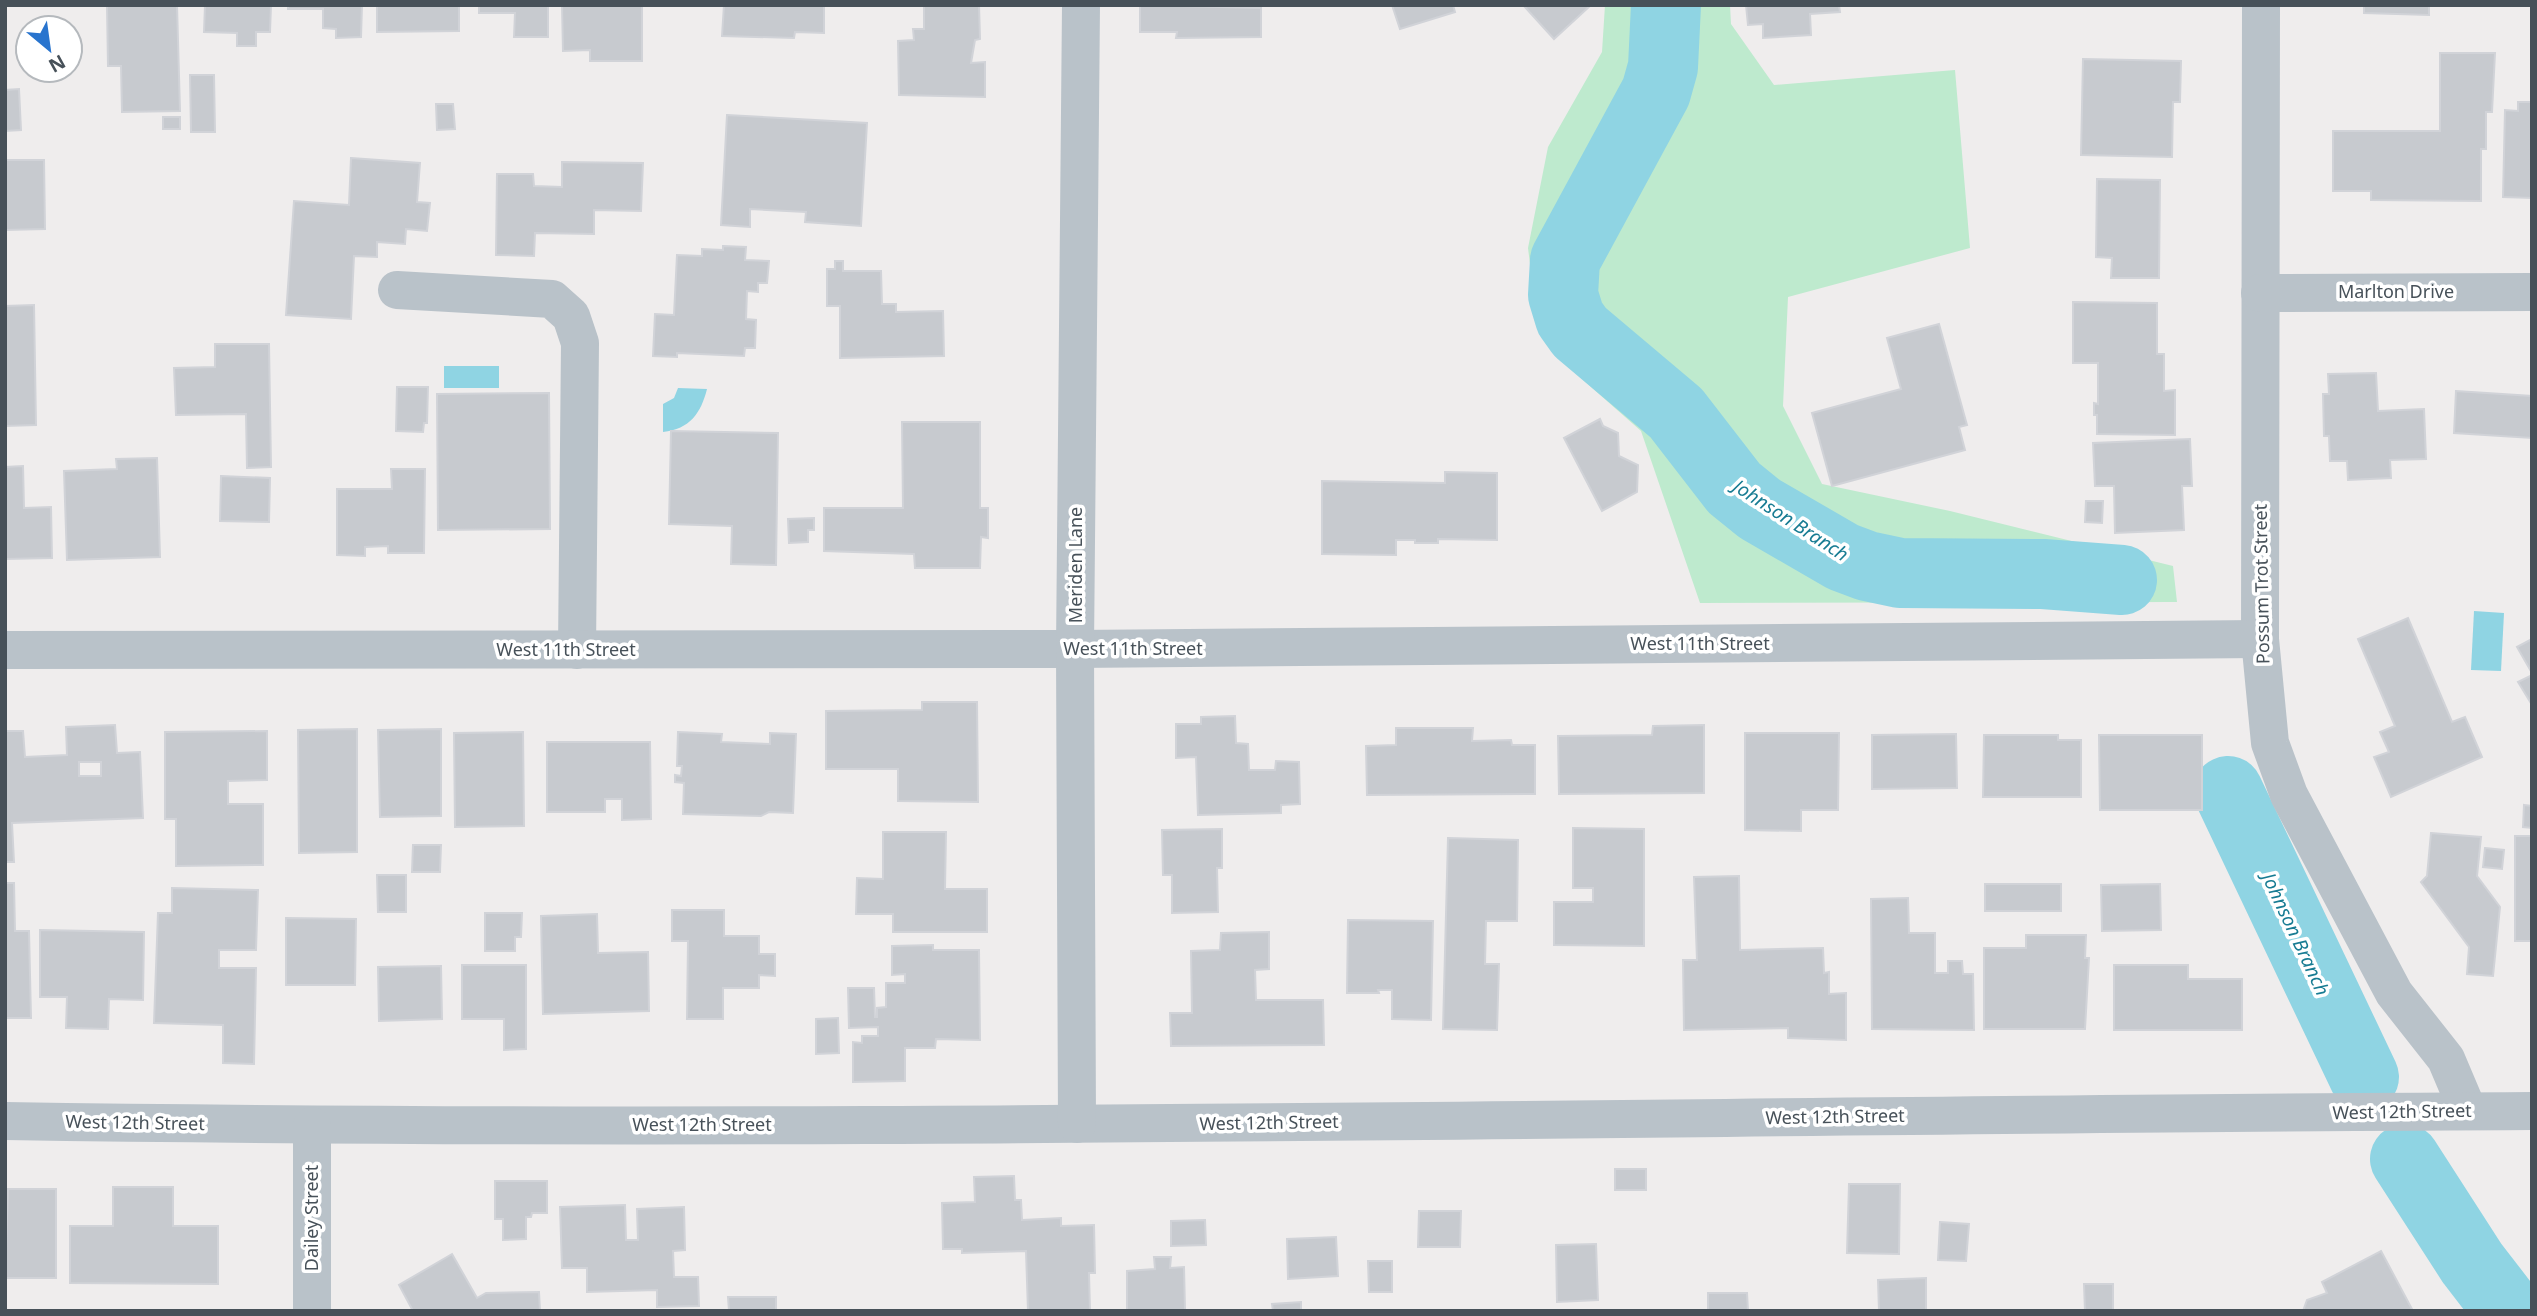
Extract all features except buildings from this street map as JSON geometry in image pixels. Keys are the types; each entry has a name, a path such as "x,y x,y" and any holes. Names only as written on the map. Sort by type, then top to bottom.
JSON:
{"street":[{"name":"Meriden Lane","path":"1077,1124 1075,649 1081,5"},
{"name":"Possum Trot Street","path":"2261,5 2260,639 2270,743 2288,795 2394,993 2446,1059 2468,1111"},
{"path":"397,290 552,299 571,316 580,343 578,650"},
{"name":"Marlton Drive","path":"2260,293 2532,292"},
{"name":"West 11th Street","path":"5,650 1075,649 2260,639"},
{"name":"West 12th Street","path":"5,1121 312,1126 1077,1124 2532,1111"},
{"name":"Dailey Street","path":"312,1126 312,1311"}],"green space":[{"path":"1605,5 1730,5 1731,24 1774,85 1955,70 1970,248 1788,297 1783,406 1822,484 1950,511 2173,566 2177,602 1700,603 1641,431 1565,364 1537,319 1528,248 1548,147 1602,52"}],"water":[{"path":"444,366 499,366 499,388 444,388"},
{"path":"678,388 707,389 693,418 680,427 663,432 663,404 674,398"},
{"path":"2474,611 2504,613 2501,671 2471,670"}],"waterway":[{"name":"Johnson Branch","path":"1666,5 1663,67 1656,92 1565,260 1563,295 1570,318 1580,332 1676,413 1734,488 1760,509 1843,557 1867,566 1900,573 2043,574 2122,580"},
{"name":"Johnson Branch","path":"2228,791 2364,1077"},
{"name":"Johnson Branch","path":"2405,1159 2472,1263 2509,1311"}]}
